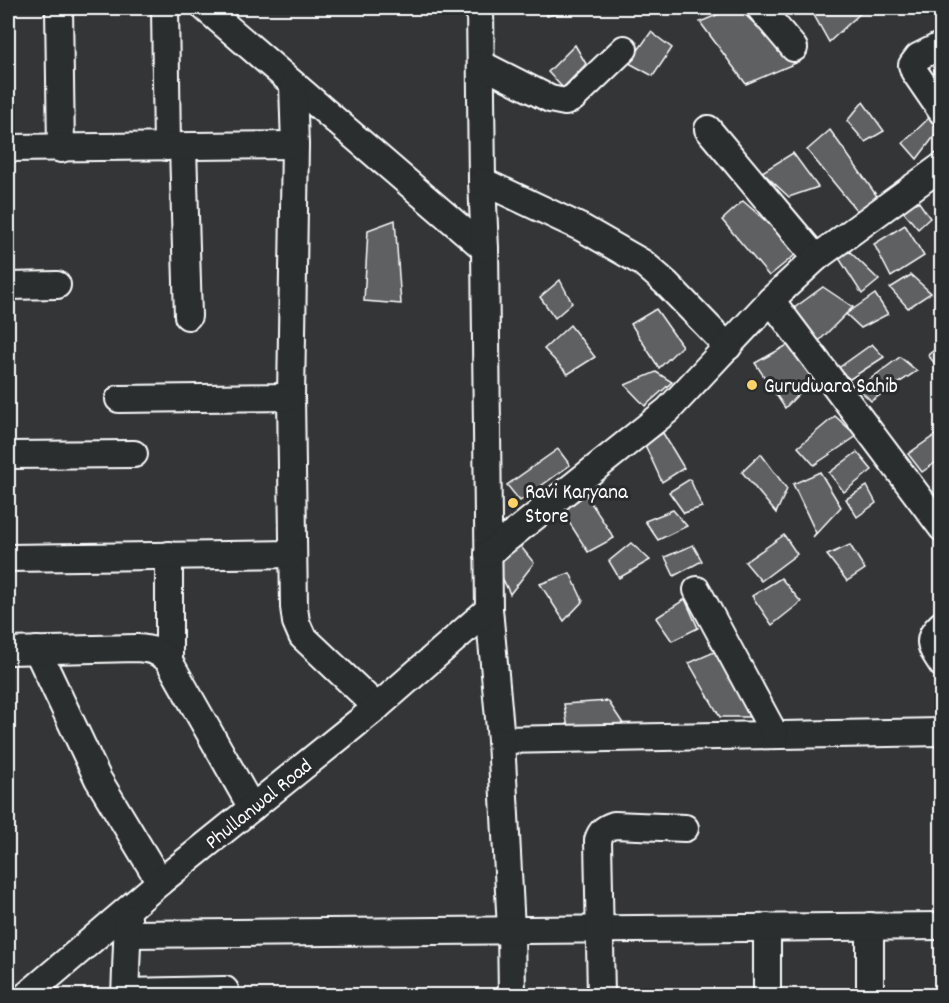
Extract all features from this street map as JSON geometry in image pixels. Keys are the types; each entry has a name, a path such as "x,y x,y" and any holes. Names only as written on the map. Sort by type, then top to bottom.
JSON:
{"street":[{"path":"58,8 61,149"},
{"path":"165,8 189,316"},
{"path":"205,8 485,249"},
{"path":"480,8 489,609 501,740 512,996"},
{"path":"760,8 794,48"},
{"path":"942,45 918,57 912,65 942,112"},
{"path":"481,64 550,99 565,102 573,98 624,49"},
{"path":"293,85 295,145 291,397 292,554 296,622 302,636 376,707"},
{"path":"708,129 816,258"},
{"path":"8,148 295,145"},
{"path":"488,554 668,410 771,300 816,258 942,166"},
{"path":"482,181 582,228 643,262 728,347"},
{"path":"8,286 57,285"},
{"path":"771,300 942,528"},
{"path":"118,399 291,397"},
{"path":"8,455 134,454"},
{"path":"8,558 292,554"},
{"path":"169,555 170,661"},
{"path":"697,590 775,735"},
{"name":"Phullanwal Road","path":"26,996 128,922 160,882 376,707 489,609"},
{"path":"942,624 933,632 930,639 931,647 942,664"},
{"path":"8,651 150,648 161,653 170,661 252,808"},
{"path":"37,650 98,779 160,882"},
{"path":"501,740 942,732"},
{"path":"601,996 598,840 600,833 605,828 614,825 685,828"},
{"path":"225,990 125,994 128,922 510,929 942,926"},
{"path":"870,926 870,996"},
{"path":"767,927 767,996"}],"building":[{"path":"544,8 578,8 547,16"},
{"path":"738,8 796,63 746,84 700,22"},
{"path":"810,8 864,8 865,9 829,42"},
{"path":"651,32 672,48 653,76 629,63"},
{"path":"575,45 586,64 563,88 548,72"},
{"path":"863,102 884,131 865,142 847,121"},
{"path":"929,118 939,130 917,159 903,143"},
{"path":"830,130 879,199 857,211 807,150"},
{"path":"793,153 818,187 789,197 762,172"},
{"path":"916,198 930,218 918,229 901,209"},
{"path":"743,201 800,251 769,276 722,220"},
{"path":"395,220 401,304 364,301 368,230"},
{"path":"905,225 924,256 891,277 874,244"},
{"path":"850,252 879,280 862,294 837,255"},
{"path":"911,275 931,293 908,308 890,288"},
{"path":"560,280 572,303 555,318 540,297"},
{"path":"823,287 853,307 818,342 790,311"},
{"path":"875,294 888,314 861,328 846,314"},
{"path":"656,309 682,346 659,368 631,324"},
{"path":"570,325 595,357 568,374 544,349"},
{"path":"793,342 816,376 785,408 755,363"},
{"path":"872,344 884,357 850,379 837,369"},
{"path":"942,344 942,373 928,355"},
{"path":"900,357 917,371 871,401 858,388"},
{"path":"656,372 672,382 645,406 625,385"},
{"path":"835,416 857,436 814,465 798,447"},
{"path":"663,433 684,468 662,482 645,445"},
{"path":"938,433 942,437 942,458 922,472 908,454"},
{"path":"558,449 570,465 520,501 507,485"},
{"path":"857,452 872,470 844,492 829,473"},
{"path":"761,454 787,489 776,513 742,472"},
{"path":"820,472 841,507 813,537 816,533 793,484"},
{"path":"690,479 702,507 684,513 669,492"},
{"path":"867,486 876,503 857,517 846,499"},
{"path":"586,495 614,538 588,552 562,511"},
{"path":"673,510 687,526 658,540 645,521"},
{"path":"784,535 797,554 761,581 745,562"},
{"path":"518,543 534,563 510,594 493,558"},
{"path":"631,543 650,560 619,578 609,561"},
{"path":"693,545 702,561 674,576 665,557"},
{"path":"850,545 865,569 847,581 827,555"},
{"path":"570,573 583,601 564,621 540,584"},
{"path":"781,578 801,602 772,625 752,596"},
{"path":"685,599 698,628 672,641 656,618"},
{"path":"721,649 749,717 720,717 689,663"},
{"path":"608,701 626,728 568,728 564,704"}],"place":[{"name":"Gurudwara Sahib","path":"752,385"},
{"name":"Ravi Karyana Store","path":"513,503"}]}
